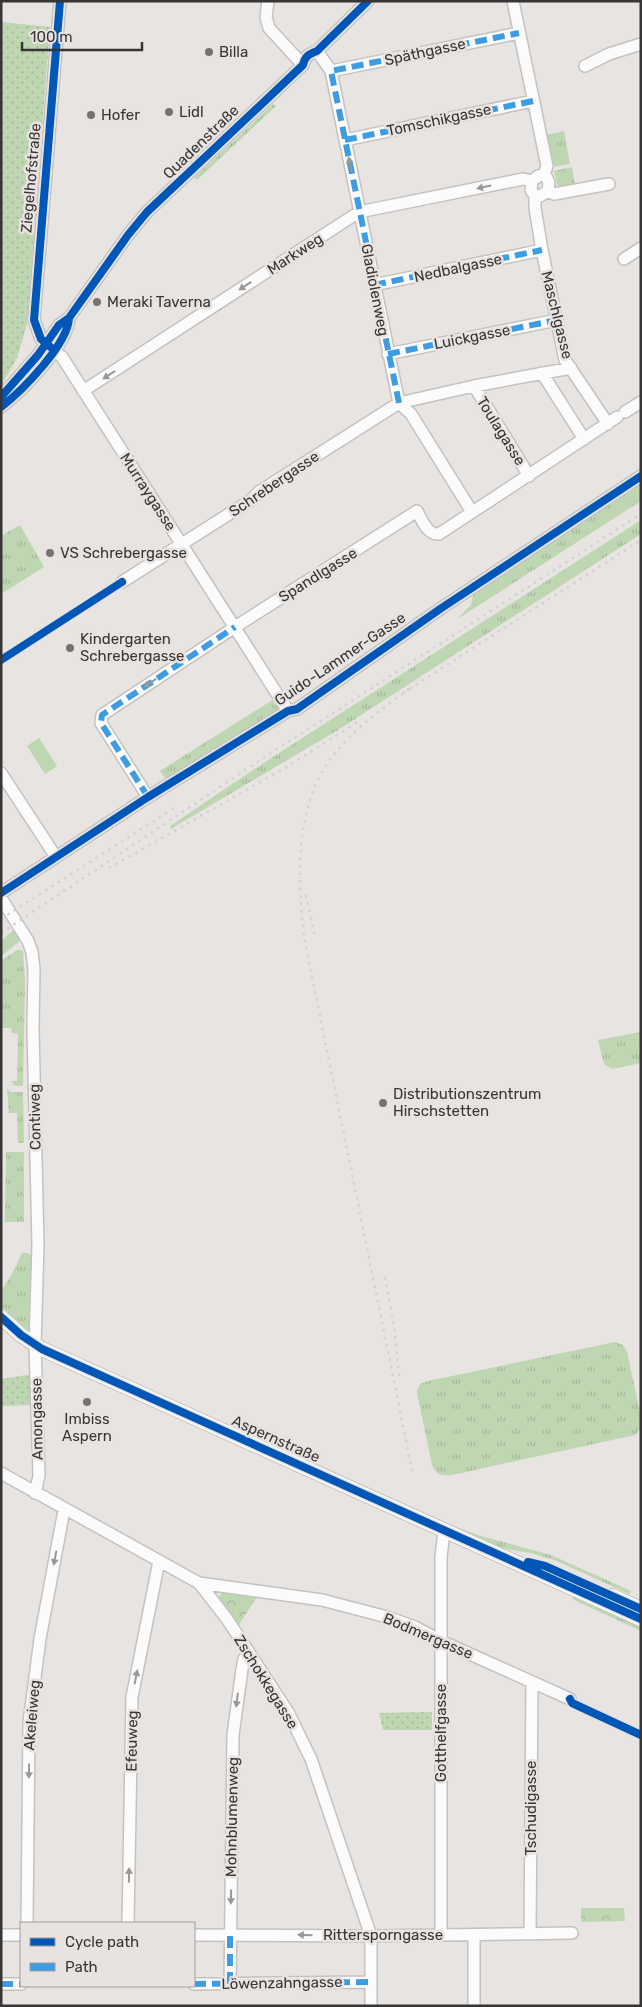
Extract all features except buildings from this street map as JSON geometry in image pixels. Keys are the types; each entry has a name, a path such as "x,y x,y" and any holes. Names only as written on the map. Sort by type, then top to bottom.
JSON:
{"main road":[{"name":"Aspernstraße","path":"1,1317 35,1345 641,1619"},
{"name":"Aspernstraße","path":"506,1557 545,1566 641,1609"}],"street":[{"name":"Ziegelhofstraße","path":"50,346 42,339 34,320 60,1"},
{"path":"268,1 266,17 269,28 302,65"},
{"name":"Quadenstraße","path":"1,398 69,328 69,318 128,235 148,212 302,65 309,65 316,59 317,51 368,1"},
{"path":"513,1 547,166 544,175"},
{"name":"Späthgasse","path":"330,71 519,32"},
{"path":"585,66 608,54 641,44"},
{"name":"Gladiolenweg","path":"317,51 330,71 398,403"},
{"name":"Tomschikgasse","path":"345,140 533,101"},
{"path":"544,175 538,176 532,181 530,190 535,196 540,196 548,191"},
{"path":"544,175 548,178 548,191"},
{"name":"Markweg","path":"83,391 360,212 523,179 532,181"},
{"path":"548,191 554,194 609,184"},
{"name":"Maschlgasse","path":"535,196 535,208 542,250 565,360 617,418"},
{"path":"624,259 641,248"},
{"name":"Nedbalgasse","path":"374,285 542,250"},
{"name":"Luickgasse","path":"388,354 557,320"},
{"name":"Quadenstraße","path":"1,407 38,372 50,346"},
{"name":"Murraygasse","path":"50,346 62,357 288,711"},
{"name":"Schrebergasse","path":"122,582 398,403 474,386 571,368"},
{"path":"542,373 584,439"},
{"name":"Toulagasse","path":"474,386 529,476"},
{"name":"Spandlgasse","path":"148,797 101,723 102,715 235,627 417,511 430,532 439,534 641,402"},
{"path":"398,403 411,414 472,512"},
{"name":"Guido-Lammer-Gasse","path":"1,893 148,797 288,711 297,709 440,609 641,476"},
{"path":"1,773 56,857"},
{"name":"Contiweg","path":"1,898 26,938 32,952 34,969 33,1050 38,1245 35,1345"},
{"name":"Amongasse","path":"35,1345 39,1476 35,1493"},
{"name":"Zschokkegasse","path":"1,1473 64,1510 199,1583 227,1619 288,1712 311,1758 371,1936 371,2006"},
{"name":"Akeleiweg","path":"27,1922 29,1724 40,1639 64,1510"},
{"name":"Gotthelfgasse","path":"441,1935 441,1557 444,1531"},
{"name":"Efeuweg","path":"128,1922 132,1697 159,1561"},
{"name":"Bodmergasse","path":"199,1583 322,1600 386,1617 415,1627 441,1641 570,1699"},
{"name":"Mohnblumenweg","path":"230,1984 233,1735 240,1677 244,1659 249,1654"},
{"name":"Tschudigasse","path":"530,1934 532,1682"},
{"name":"Rittersporngasse","path":"195,1934 371,1936 572,1933"},
{"path":"1,1935 20,1935"},
{"path":"474,1935 474,2006"},
{"name":"Löwenzahngasse","path":"195,1984 371,1982"},
{"path":"1,1984 20,1984"}],"green space":[{"path":"1,22 50,27 27,324 17,358 1,386"},
{"path":"273,104 276,106 197,180 194,178"},
{"path":"564,131 570,164 552,167 545,135"},
{"path":"572,167 575,184 559,186 554,171"},
{"path":"641,481 641,501 456,620 471,605 474,590"},
{"path":"641,520 641,534 338,730 171,829 170,826 262,764"},
{"path":"20,525 44,567 1,594 1,536"},
{"path":"274,699 279,707 277,710 167,781 160,771"},
{"path":"39,738 57,766 45,774 27,746"},
{"path":"14,930 20,941 1,956 1,941"},
{"path":"17,950 23,952 25,981 23,1086 15,1086 11,1081 17,1081 18,1034 12,1033 11,1028 1,1028 1,961"},
{"path":"641,1032 641,1063 612,1069 604,1064 598,1040"},
{"path":"7,1089 11,1092 23,1092 24,1143 18,1143 17,1113 9,1113"},
{"path":"6,1152 24,1152 24,1222 5,1222"},
{"path":"22,1253 31,1255 32,1267 31,1326 30,1329 24,1332 12,1320 13,1317 1,1306 1,1291"},
{"path":"615,1342 623,1345 627,1352 641,1417 641,1428 635,1435 452,1475 442,1475 435,1471 432,1465 418,1398 417,1391 420,1384"},
{"path":"33,1374 32,1405 1,1406 1,1379"},
{"path":"449,1524 481,1536 551,1555 631,1591 629,1594 557,1561 531,1553 494,1547 448,1527"},
{"path":"223,1591 259,1594 238,1626 228,1609 218,1598"},
{"path":"571,1594 641,1626 641,1631 574,1600"},
{"path":"432,1712 432,1730 383,1730 379,1713"},
{"path":"581,1908 624,1908 625,1921 581,1922"}],"railway":[{"path":"1,933 268,755 641,514"},
{"path":"403,693 641,540"},
{"path":"409,689 368,720 349,738 332,757 320,776 311,798 305,821 301,846 300,895 305,942 413,1475"},
{"path":"109,868 285,768 359,721"},
{"path":"1,919 174,808"},
{"path":"306,895 315,937"},
{"path":"385,1277 394,1326 399,1376"}],"marked path":[{"path":"399,403 331,71 519,33"},
{"path":"345,140 533,101"},
{"path":"374,285 542,250"},
{"path":"388,354 557,320"},
{"path":"148,797 101,723 102,715 235,627"},
{"path":"230,1934 230,1984"},
{"path":"195,1984 371,1982"},
{"path":"1,1984 20,1984"}],"cycle path":[{"path":"54,350 41,339 34,320 60,1"},
{"path":"1,397 38,355 59,325 69,318 128,235 147,212 303,65 308,56 317,51 368,1"},
{"path":"1,407 31,379 53,353 67,329 69,318"},
{"path":"1,893 148,797 288,711 297,709 440,609 641,476"},
{"path":"1,660 122,582"},
{"path":"1,1317 21,1335 42,1349 641,1619"},
{"path":"528,1562 545,1566 641,1609"},
{"path":"570,1699 572,1703 641,1735"}],"place":[{"name":"Billa","path":"209,52"},
{"name":"Lidl","path":"169,112"},
{"name":"Hofer","path":"91,115"},
{"name":"Meraki Taverna","path":"97,302"},
{"name":"VS Schrebergasse","path":"50,553"},
{"name":"Kindergarten Schrebergasse","path":"70,648"},
{"name":"Distributionszentrum Hirschstetten","path":"383,1103"},
{"name":"Imbiss Aspern","path":"87,1402"}]}
